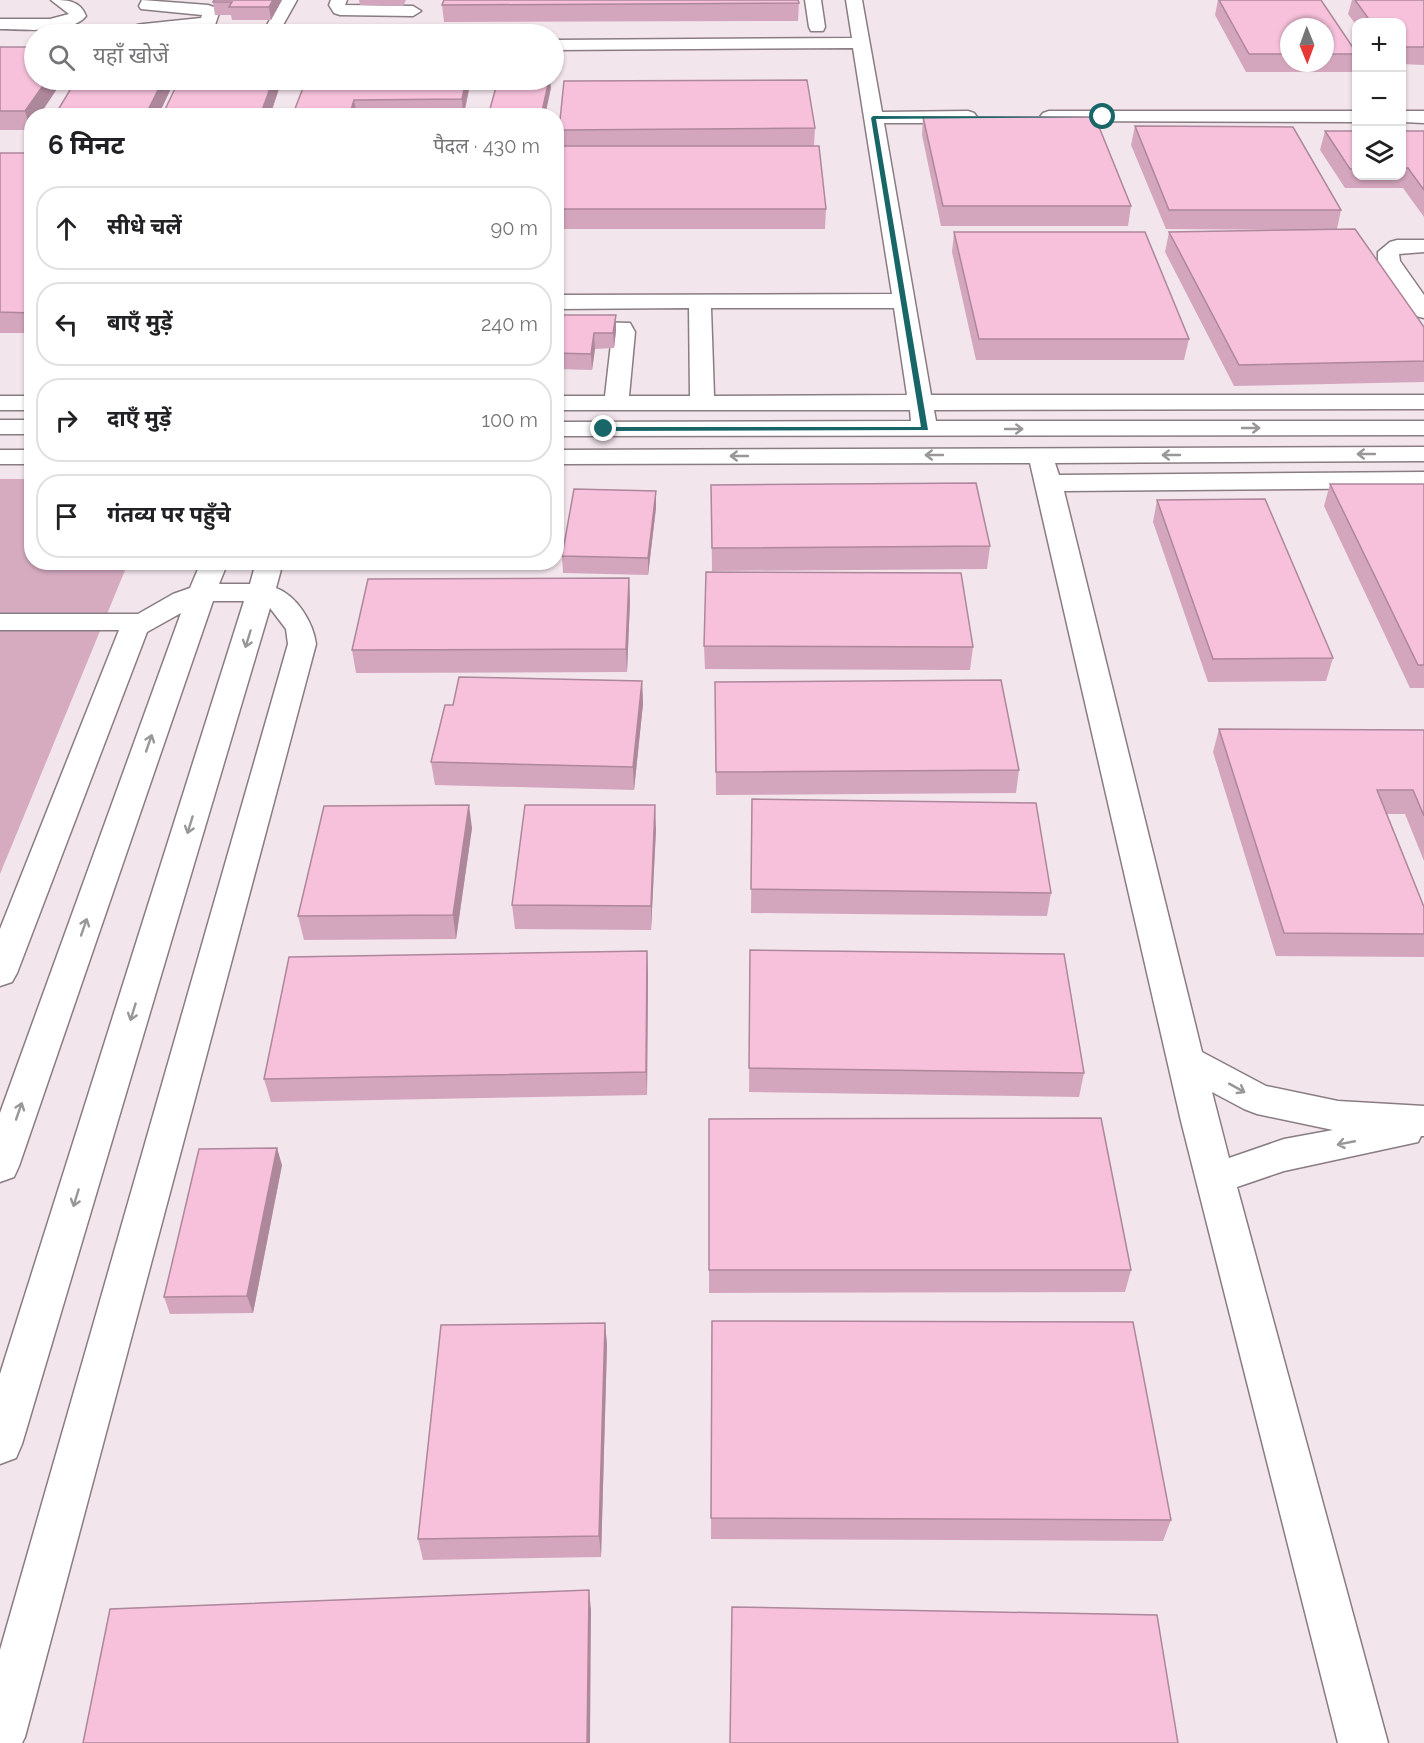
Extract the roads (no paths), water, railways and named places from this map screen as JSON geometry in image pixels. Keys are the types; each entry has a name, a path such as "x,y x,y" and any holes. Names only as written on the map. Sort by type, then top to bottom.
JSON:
{"street":[{"path":"0,24 51,24 68,21 78,16 76,11 59,0"},
{"path":"276,24 289,0"},
{"path":"339,0 337,5 340,10 415,5 408,24"},
{"path":"813,0 817,27"},
{"path":"854,0 925,429"},
{"path":"143,24 148,3 208,10 211,13 209,21 202,24"},
{"path":"564,45 860,43"},
{"path":"873,118 991,117"},
{"path":"1026,117 1352,117"},
{"path":"1406,117 1424,117"},
{"path":"1424,246 1397,246 1388,252 1389,261 1424,311"},
{"path":"564,302 904,301"},
{"path":"700,302 702,403"},
{"path":"564,328 622,328 624,332 616,403"},
{"path":"564,403 1424,402"},
{"path":"0,403 24,403"},
{"path":"0,427 24,427"},
{"path":"564,429 1424,428"},
{"path":"977,429 982,455"},
{"path":"1045,469 1424,454"},
{"path":"564,456 982,455 1045,469 1424,480"},
{"path":"0,457 24,457"},
{"path":"1045,469 1215,1178 1363,1743"},
{"path":"0,973 131,634 142,622 183,600 209,578 266,577"},
{"path":"0,1444 266,577"},
{"path":"0,1737 302,644 300,628 277,598 266,577"},
{"path":"0,1166 209,578"},
{"path":"0,622 142,622"},
{"path":"1186,1060 1257,1100 1338,1116 1424,1121"},
{"path":"1215,1178 1284,1155 1424,1127"}]}
